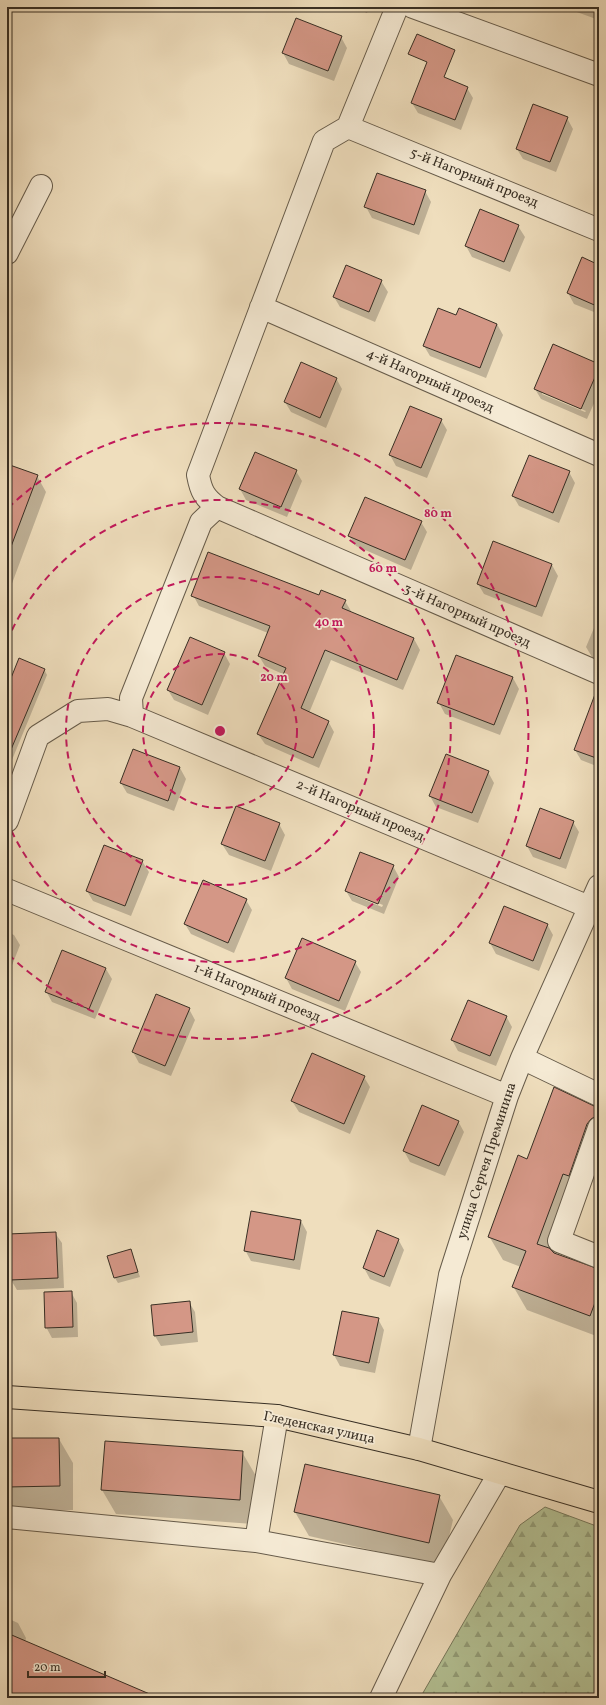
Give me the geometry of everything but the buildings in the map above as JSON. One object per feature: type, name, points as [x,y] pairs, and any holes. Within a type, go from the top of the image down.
[{"type":"main road","name":"Гледенская улица","points":[[7,1397],[277,1416],[419,1449],[599,1502]]},
{"type":"street","points":[[261,307],[324,140],[348,127],[397,7]]},
{"type":"street","points":[[413,7],[599,75]]},
{"type":"street","name":"5-й Нагорный проезд","points":[[348,127],[599,230]]},
{"type":"street","points":[[7,253],[41,186]]},
{"type":"street","name":"4-й Нагорный проезд","points":[[261,307],[599,455]]},
{"type":"street","name":"3-й Нагорный проезд","points":[[261,307],[198,475],[201,489],[207,500],[217,507],[599,673]]},
{"type":"street","points":[[132,716],[131,698],[201,522],[217,507]]},
{"type":"street","name":"2-й Нагорный проезд","points":[[7,821],[38,736],[78,711],[108,709],[132,716],[594,904]]},
{"type":"street","name":"улица Сергея Преминина","points":[[419,1449],[450,1275],[507,1096],[522,1058],[594,904],[599,886]]},
{"type":"street","name":"1-й Нагорный проезд","points":[[7,890],[507,1096]]},
{"type":"street","points":[[522,1058],[599,1095]]},
{"type":"street","points":[[599,1128],[559,1241],[599,1258]]},
{"type":"street","points":[[256,1541],[277,1416]]},
{"type":"street","points":[[381,1698],[440,1575],[500,1474]]},
{"type":"street","points":[[7,1517],[256,1541],[440,1575]]},
{"type":"green space","points":[[545,1507],[599,1527],[599,1698],[420,1698],[520,1525]]}]
